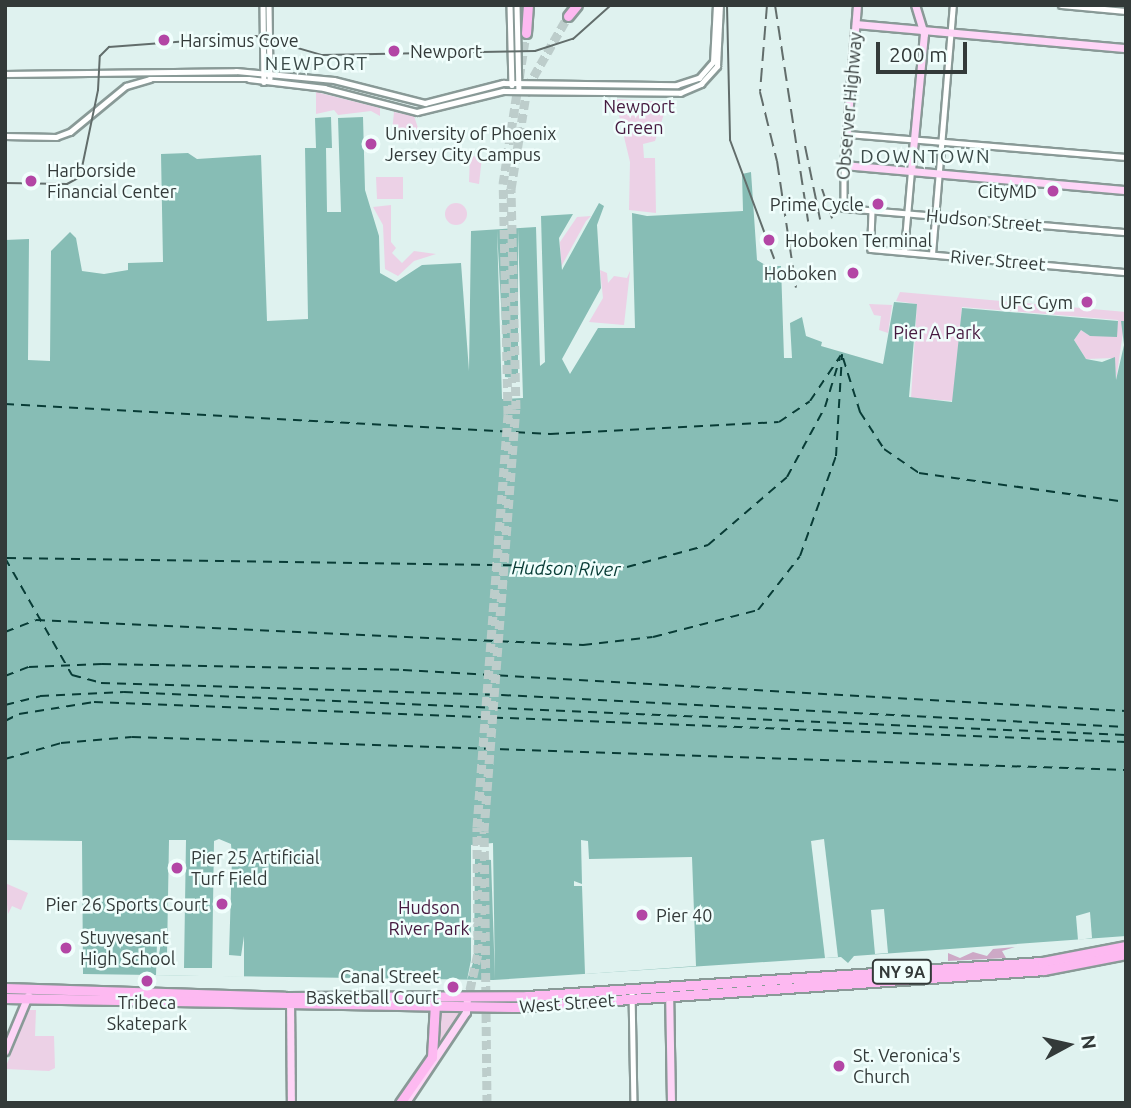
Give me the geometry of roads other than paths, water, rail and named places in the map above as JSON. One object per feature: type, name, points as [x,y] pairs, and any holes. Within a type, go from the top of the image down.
[{"type":"highway","points":[[526,33],[527,5]]},
{"type":"highway","points":[[568,16],[577,5]]},
{"type":"highway","name":"West Street","points":[[5,998],[467,1003],[632,995],[1042,962],[1126,946]]},
{"type":"highway","name":"West Street","points":[[669,992],[1044,970],[1121,954]]},
{"type":"highway","name":"West Street","points":[[5,988],[290,1001]]},
{"type":"highway","points":[[400,1103],[432,1057],[435,1003]]},
{"type":"main road","name":"Observer Highway","points":[[844,165],[858,5]]},
{"type":"main road","points":[[911,171],[923,30],[915,5]]},
{"type":"main road","points":[[856,24],[1126,48]]},
{"type":"main road","points":[[844,165],[1126,190]]},
{"type":"main road","points":[[1102,950],[1121,954],[1126,961]]},
{"type":"main road","points":[[5,1051],[32,989]]},
{"type":"main road","points":[[669,992],[671,1103]]},
{"type":"main road","points":[[290,1001],[291,1103]]},
{"type":"main road","points":[[405,1103],[467,1003]]},
{"type":"street","points":[[263,5],[267,76]]},
{"type":"street","points":[[267,83],[269,5]]},
{"type":"street","points":[[510,5],[512,91]]},
{"type":"street","points":[[517,5],[519,91]]},
{"type":"street","points":[[5,74],[225,70],[267,76],[334,80],[425,103],[512,83],[672,85],[693,81],[711,65],[717,47],[718,5]]},
{"type":"street","points":[[5,136],[56,137],[70,132],[136,82],[225,78],[324,88],[417,112],[512,91],[672,93],[694,89],[715,68],[721,48],[718,5]]},
{"type":"street","points":[[932,254],[953,5]]},
{"type":"street","points":[[1061,5],[1126,11]]},
{"type":"street","points":[[672,85],[672,93]]},
{"type":"street","points":[[846,134],[1126,158]]},
{"type":"street","name":"Observer Highway","points":[[842,207],[844,165]]},
{"type":"street","points":[[904,251],[911,171]]},
{"type":"street","name":"Hudson Street","points":[[842,207],[1126,232]]},
{"type":"street","name":"River Street","points":[[872,211],[871,249],[1126,272]]},
{"type":"street","points":[[632,995],[634,1103]]},
{"type":"water","name":"Hudson River","points":[[331,117],[332,148],[326,148],[327,212],[341,212],[338,118],[363,117],[365,190],[379,236],[380,273],[396,282],[422,265],[461,263],[469,371],[471,231],[536,227],[540,366],[545,362],[541,216],[573,214],[559,238],[562,270],[599,203],[604,206],[597,225],[601,288],[562,359],[570,374],[598,328],[635,328],[632,213],[647,216],[743,211],[742,174],[751,172],[757,260],[767,266],[781,266],[784,358],[792,358],[790,323],[802,317],[806,336],[822,342],[821,346],[883,364],[894,302],[917,304],[909,397],[952,402],[962,308],[1118,321],[1117,337],[1090,336],[1081,330],[1074,340],[1086,359],[1102,362],[1115,357],[1116,380],[1124,345],[1121,321],[1126,321],[1126,936],[854,956],[848,963],[841,957],[493,980],[83,974],[82,841],[5,840],[5,240],[29,239],[28,360],[50,361],[51,251],[70,232],[76,238],[82,271],[104,274],[128,270],[128,263],[163,262],[161,154],[188,153],[197,159],[261,155],[267,321],[308,319],[305,148],[316,148],[315,118]]},
{"type":"tunnel","points":[[487,1103],[484,831],[516,409],[511,189],[527,88],[568,16]]},
{"type":"tunnel","points":[[467,1003],[478,953],[477,827],[508,414],[503,184],[526,33]]},
{"type":"tram line","points":[[5,183],[67,184],[80,177],[98,90],[100,56],[109,47],[256,36],[322,55],[535,51],[573,39],[611,5]]},
{"type":"tram line","points":[[727,5],[730,140],[774,258]]},
{"type":"railway","points":[[767,5],[760,92],[777,161],[796,288]]},
{"type":"railway","points":[[775,5],[808,221]]},
{"type":"railway","points":[[805,146],[820,219]]},
{"type":"railway","points":[[822,189],[832,218]]},
{"type":"place","name":"Harsimus Cove","points":[[164,40]]},
{"type":"place","name":"Newport","points":[[394,51]]},
{"type":"place","name":"University of Phoenix Jersey City Campus","points":[[371,144]]},
{"type":"place","name":"Harborside Financial Center","points":[[31,181]]},
{"type":"place","name":"CityMD","points":[[1053,191]]},
{"type":"place","name":"Prime Cycle","points":[[878,204]]},
{"type":"place","name":"Hoboken Terminal","points":[[769,240]]},
{"type":"place","name":"Hoboken","points":[[853,273]]},
{"type":"place","name":"UFC Gym","points":[[1087,302]]},
{"type":"place","name":"Pier 25 Artificial Turf Field","points":[[177,868]]},
{"type":"place","name":"Pier 26 Sports Court","points":[[222,904]]},
{"type":"place","name":"Pier 40","points":[[642,915]]},
{"type":"place","name":"Stuyvesant High School","points":[[66,948]]},
{"type":"place","name":"Tribeca Skatepark","points":[[147,981]]},
{"type":"place","name":"Canal Street Basketball Court","points":[[453,987]]},
{"type":"place","name":"St. Veronica's Church","points":[[839,1066]]},
{"type":"district","name":"NEWPORT","points":[[317,64]]},
{"type":"district","name":"DOWNTOWN","points":[[926,157]]},
{"type":"park label","name":"Newport Green","points":[[639,117]]},
{"type":"park label","name":"Pier A Park","points":[[937,332]]},
{"type":"park label","name":"Hudson River Park","points":[[429,918]]}]
